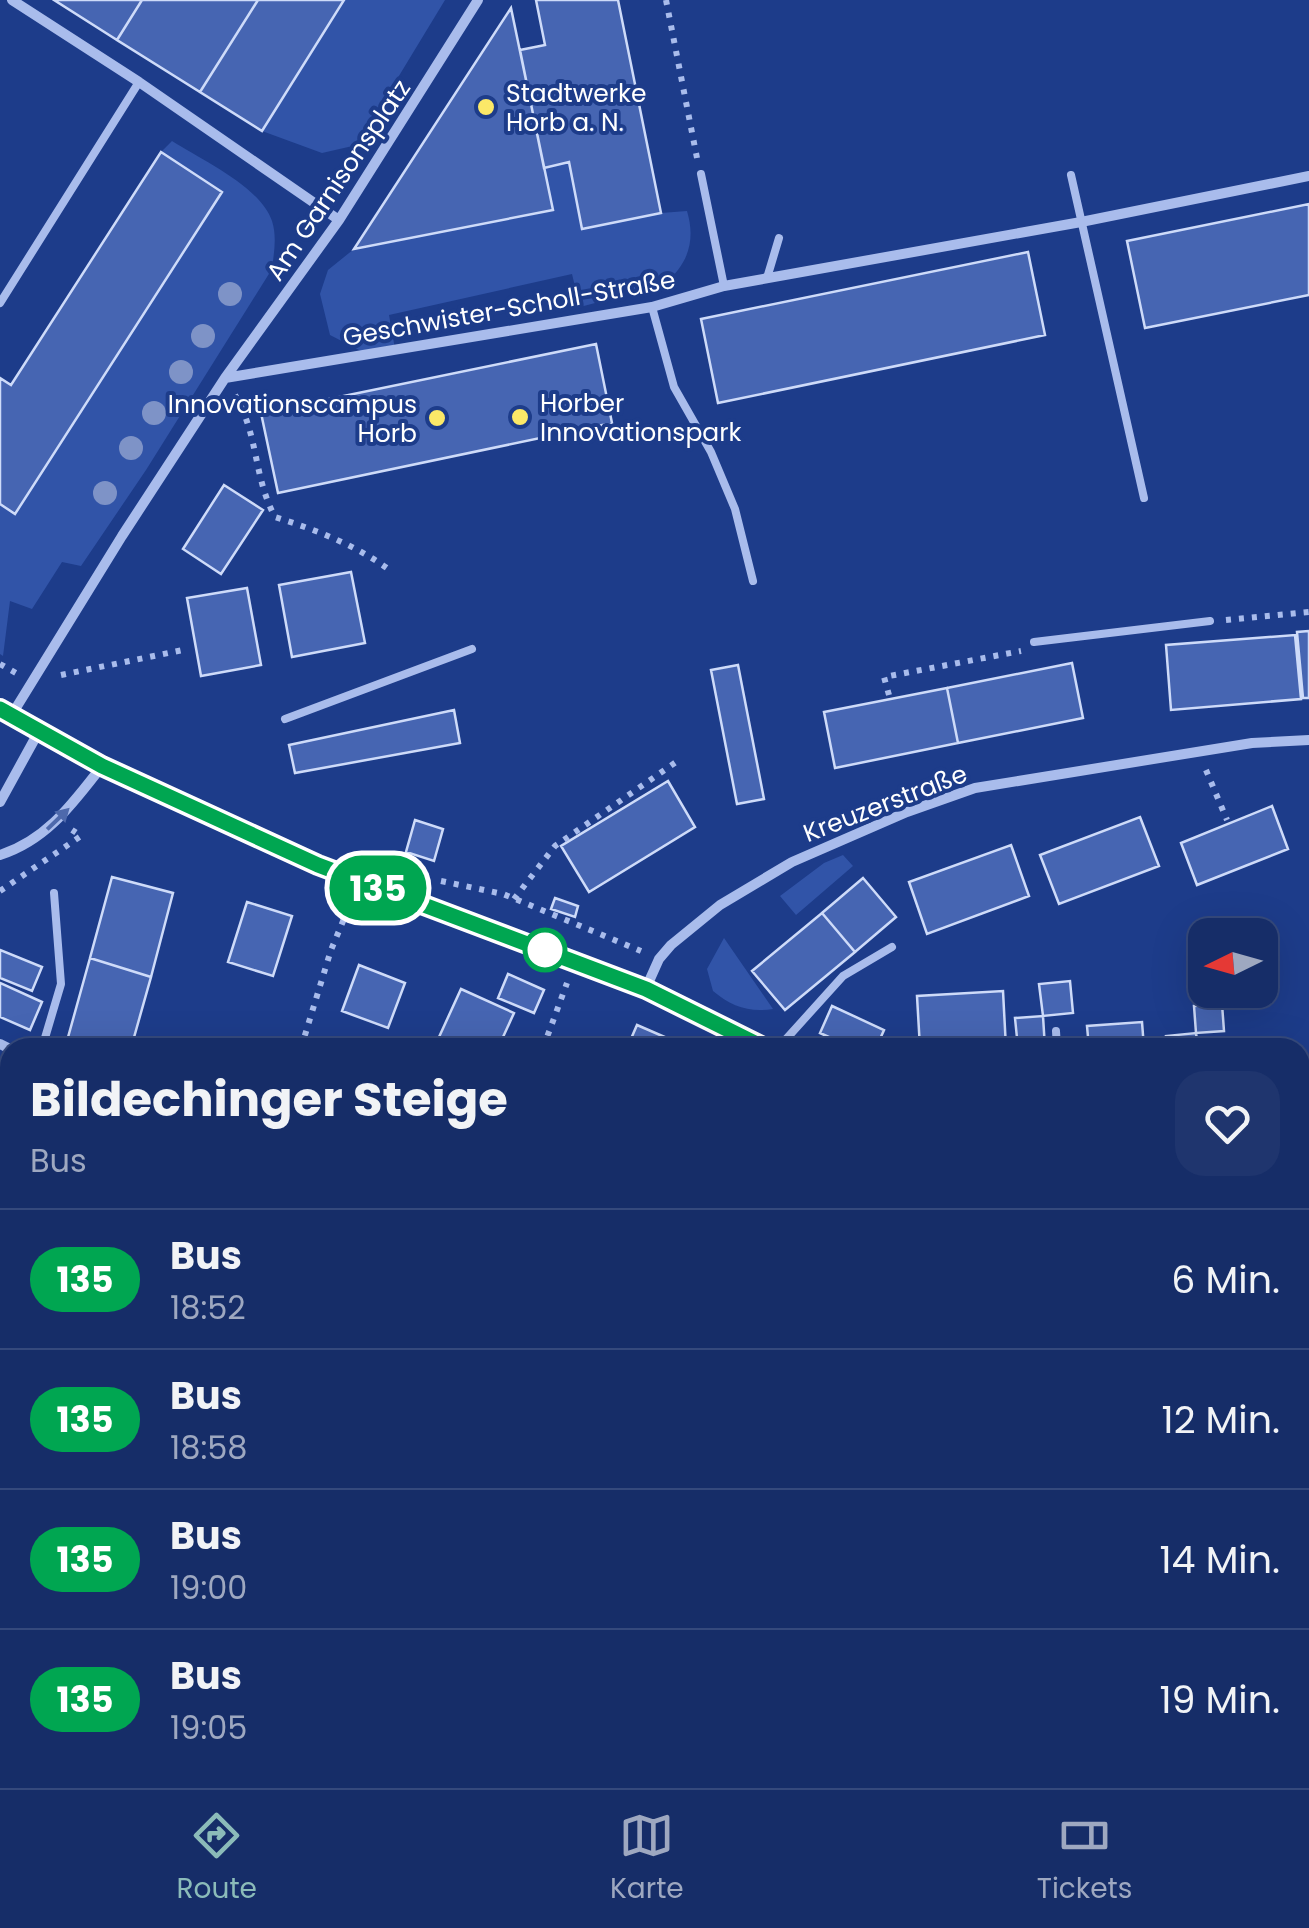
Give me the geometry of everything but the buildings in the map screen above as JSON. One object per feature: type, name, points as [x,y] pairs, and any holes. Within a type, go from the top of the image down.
[{"type":"street","points":[[12,0],[139,82],[338,220]]},
{"type":"street","name":"Am Garnisonsplatz","points":[[226,378],[338,220],[478,0]]},
{"type":"street","name":"Geschwister-Scholl-Straße","points":[[226,378],[652,308],[724,286],[1081,222],[1309,176]]},
{"type":"street","points":[[226,378],[31,681],[6,713],[102,766],[360,882],[646,989],[745,1038]]},
{"type":"street","points":[[0,802],[38,733]]},
{"type":"street","name":"Kreuzerstraße","points":[[646,989],[659,959],[671,945],[720,905],[792,862],[833,843],[976,788],[1252,743],[1309,740]]},
{"type":"street","points":[[0,856],[15,851],[58,822],[102,766]]},
{"type":"lane","points":[[0,304],[139,82]]},
{"type":"lane","points":[[701,174],[724,286]]},
{"type":"lane","points":[[1071,175],[1144,498]]},
{"type":"lane","points":[[767,278],[779,238]]},
{"type":"lane","points":[[652,308],[674,387],[711,452],[736,509],[753,581]]},
{"type":"lane","points":[[1034,642],[1210,621]]},
{"type":"lane","points":[[285,718],[472,648]]},
{"type":"lane","points":[[45,1038],[60,984],[54,893]]},
{"type":"lane","points":[[787,1038],[843,976],[892,946]]},
{"type":"lane","points":[[1056,1031],[1056,1038]]},
{"type":"path","points":[[666,0],[701,174]]},
{"type":"path","points":[[226,378],[250,420],[263,495],[275,517],[370,555],[390,571]]},
{"type":"path","points":[[1210,621],[1309,612]]},
{"type":"path","points":[[889,695],[884,677],[1017,653],[1034,642]]},
{"type":"path","points":[[31,681],[188,649]]},
{"type":"path","points":[[1197,752],[1227,820]]},
{"type":"path","points":[[514,899],[555,846],[679,760]]},
{"type":"path","points":[[304,1038],[331,950],[360,882]]},
{"type":"path","points":[[547,1038],[568,982]]},
{"type":"shaded area","points":[[344,0],[445,0],[357,145],[322,153],[262,131]]},
{"type":"shaded area","points":[[172,141],[229,175],[266,209],[274,233],[272,269],[81,566],[62,562],[32,609],[10,601],[3,656],[0,504],[14,513],[221,192],[161,152]]},
{"type":"shaded area","points":[[569,162],[583,228],[687,211],[691,232],[688,252],[679,269],[663,285],[580,307],[572,274],[389,315],[395,349],[361,351],[330,335],[320,294],[328,270],[354,249],[552,211],[544,168]]},
{"type":"shaded area","points":[[843,855],[853,866],[796,915],[780,896],[824,863]]},
{"type":"shaded area","points":[[724,938],[773,1009],[741,1007],[713,991],[707,969]]},
{"type":"bus line","name":"135","points":[[0,709],[102,766],[318,865],[646,989],[745,1038]]},
{"type":"place","name":"Stadtwerke Horb a. N.","points":[[486,107]]},
{"type":"place","name":"Horber Innovationspark","points":[[520,417]]},
{"type":"place","name":"Innovationscampus Horb","points":[[437,418]]}]
